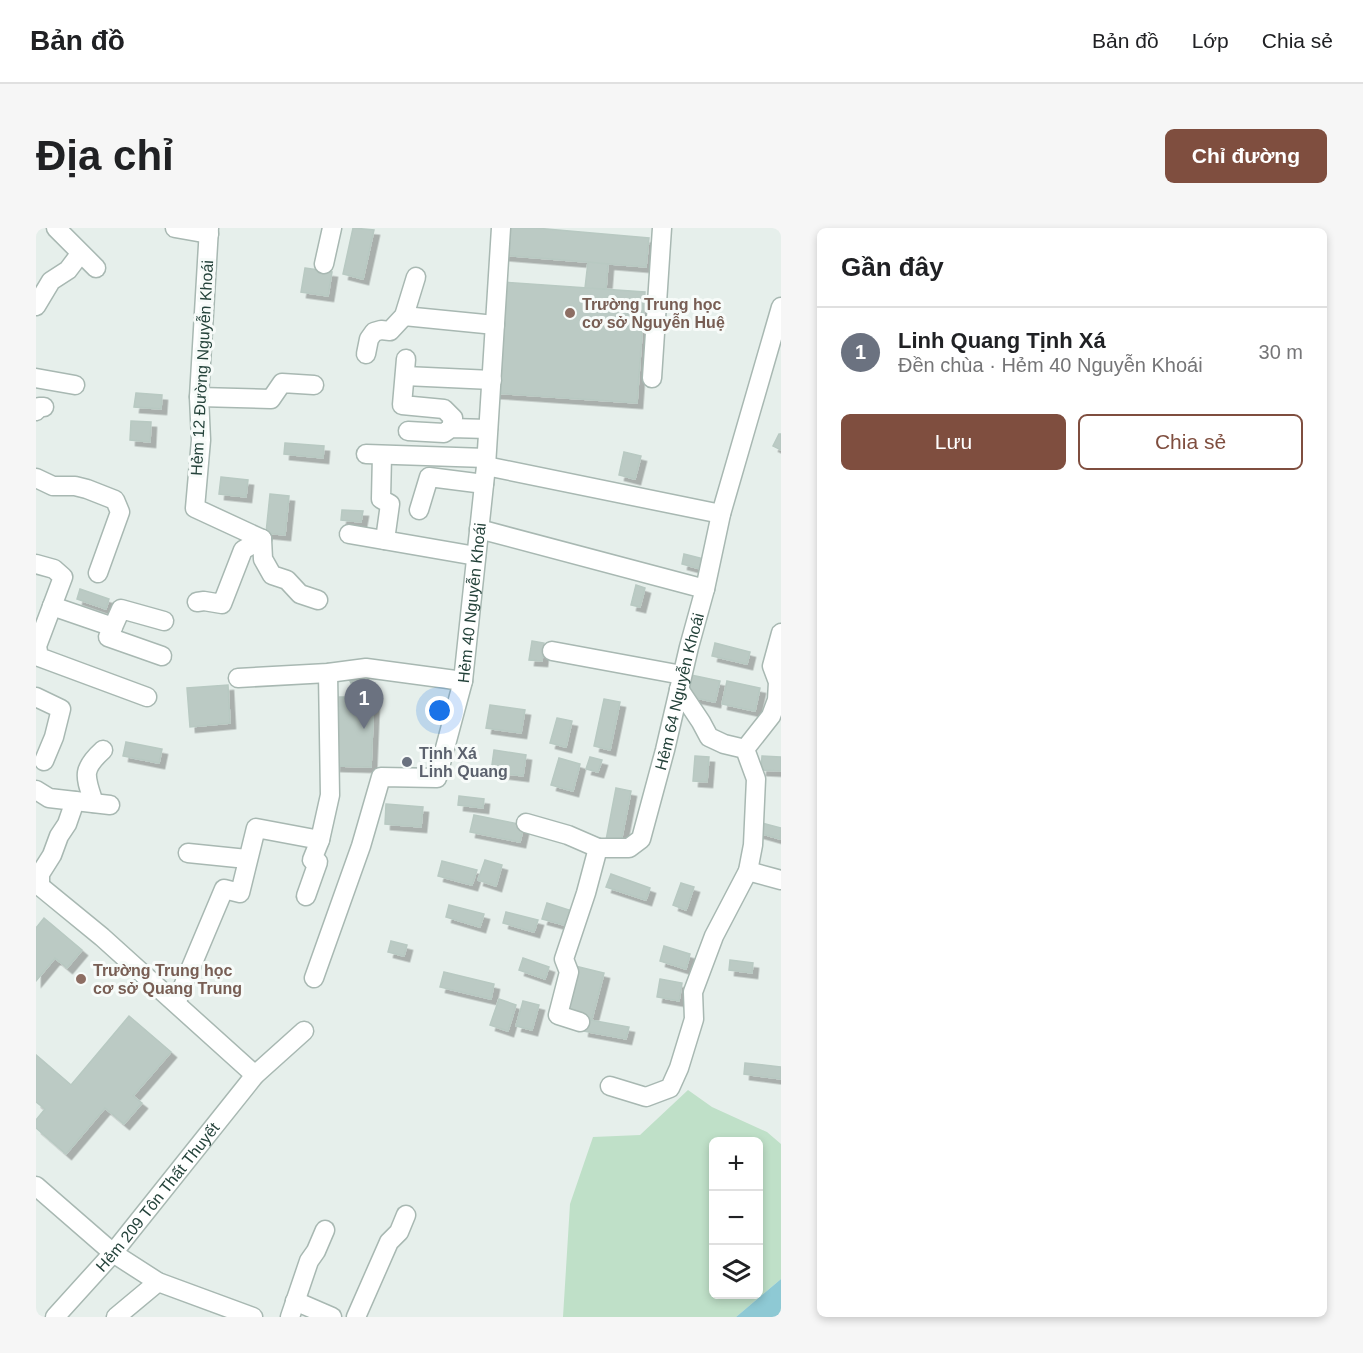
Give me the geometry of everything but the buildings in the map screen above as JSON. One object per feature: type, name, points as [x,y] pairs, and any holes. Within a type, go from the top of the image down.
[{"type":"street","points":[[56,228],[96,268]]},
{"type":"street","points":[[175,228],[209,231]]},
{"type":"street","points":[[324,264],[332,228]]},
{"type":"street","name":"Hẻm 40 Nguyễn Khoái","points":[[314,978],[361,846],[381,777],[437,778],[463,681],[486,470],[501,228]]},
{"type":"street","points":[[652,378],[662,228]]},
{"type":"street","name":"Hẻm 12 Đường Nguyễn Khoái","points":[[209,231],[199,397],[201,440],[195,508],[262,538]]},
{"type":"street","points":[[36,306],[51,281],[68,270],[80,254]]},
{"type":"street","points":[[366,354],[369,339],[374,332],[390,331],[404,316],[416,277]]},
{"type":"street","name":"Hẻm 64 Nguyễn Khoái","points":[[598,848],[629,848],[641,839],[705,589],[721,514],[781,307]]},
{"type":"street","points":[[404,316],[495,325]]},
{"type":"street","points":[[451,428],[453,418],[444,409],[402,405],[405,368],[467,380],[492,380]]},
{"type":"street","points":[[36,378],[75,385]]},
{"type":"street","points":[[199,397],[271,399],[282,383],[314,385]]},
{"type":"street","points":[[408,431],[444,433],[451,428],[488,429]]},
{"type":"street","points":[[385,540],[390,504],[381,499],[374,455],[486,470],[721,514]]},
{"type":"street","points":[[419,510],[429,477],[486,470]]},
{"type":"street","points":[[36,478],[53,486],[75,486],[115,500],[120,512],[98,573]]},
{"type":"street","points":[[479,529],[705,589]]},
{"type":"street","points":[[349,534],[476,556]]},
{"type":"street","points":[[197,602],[222,604],[243,550],[262,538],[263,559],[272,575],[287,580],[300,594],[318,600]]},
{"type":"street","points":[[36,564],[54,569],[63,577],[36,646],[39,657],[147,697]]},
{"type":"street","points":[[52,606],[112,627]]},
{"type":"street","points":[[162,656],[108,637],[121,609],[164,621]]},
{"type":"street","points":[[745,748],[771,716],[777,700],[777,682],[772,666],[781,633]]},
{"type":"street","points":[[552,651],[681,682],[709,737],[724,744],[745,748]]},
{"type":"street","points":[[238,678],[328,673],[366,668],[463,681]]},
{"type":"street","points":[[306,896],[318,862],[312,860],[320,840],[330,795],[328,673]]},
{"type":"street","points":[[36,697],[61,709],[54,737],[44,761]]},
{"type":"street","points":[[610,1086],[646,1097],[670,1088],[679,1068],[694,1019],[693,992],[714,936],[748,871],[753,845],[756,779],[745,748]]},
{"type":"street","points":[[36,790],[49,798],[102,804],[87,775],[89,763],[103,750]]},
{"type":"street","points":[[75,801],[67,824],[40,874],[38,884],[176,1003],[255,1075]]},
{"type":"street","points":[[526,823],[568,834],[598,848],[564,959],[569,972],[558,1015],[580,1022]]},
{"type":"street","points":[[176,1003],[224,889],[240,892],[256,828],[320,840]]},
{"type":"street","points":[[188,853],[247,859]]},
{"type":"street","points":[[748,871],[781,880]]},
{"type":"street","name":"Hẻm 209 Tôn Thất Thuyết","points":[[55,1317],[113,1253],[255,1075],[304,1030]]},
{"type":"street","points":[[36,1186],[113,1253],[158,1282],[253,1317]]},
{"type":"street","points":[[356,1317],[389,1242],[399,1232],[406,1215]]},
{"type":"street","points":[[325,1230],[309,1261],[293,1309],[332,1317]]},
{"type":"street","points":[[116,1317],[158,1282]]},
{"type":"green space","points":[[688,1090],[712,1107],[767,1132],[781,1144],[781,1279],[763,1294],[763,1137],[709,1137],[709,1299],[757,1299],[736,1317],[563,1317],[570,1204],[593,1137],[640,1135]]},
{"type":"water","points":[[781,1279],[781,1317],[736,1317],[757,1299],[763,1299],[763,1294]]},
{"type":"place","name":"Trường Trung học cơ sở Nguyễn Huệ","points":[[570,313]]},
{"type":"place","name":"Linh Quang Tịnh Xá","points":[[364,729]]},
{"type":"place","name":"Tịnh Xá Linh Quang","points":[[407,762]]},
{"type":"place","name":"Trường Trung học cơ sở Quang Trung","points":[[81,979]]}]
